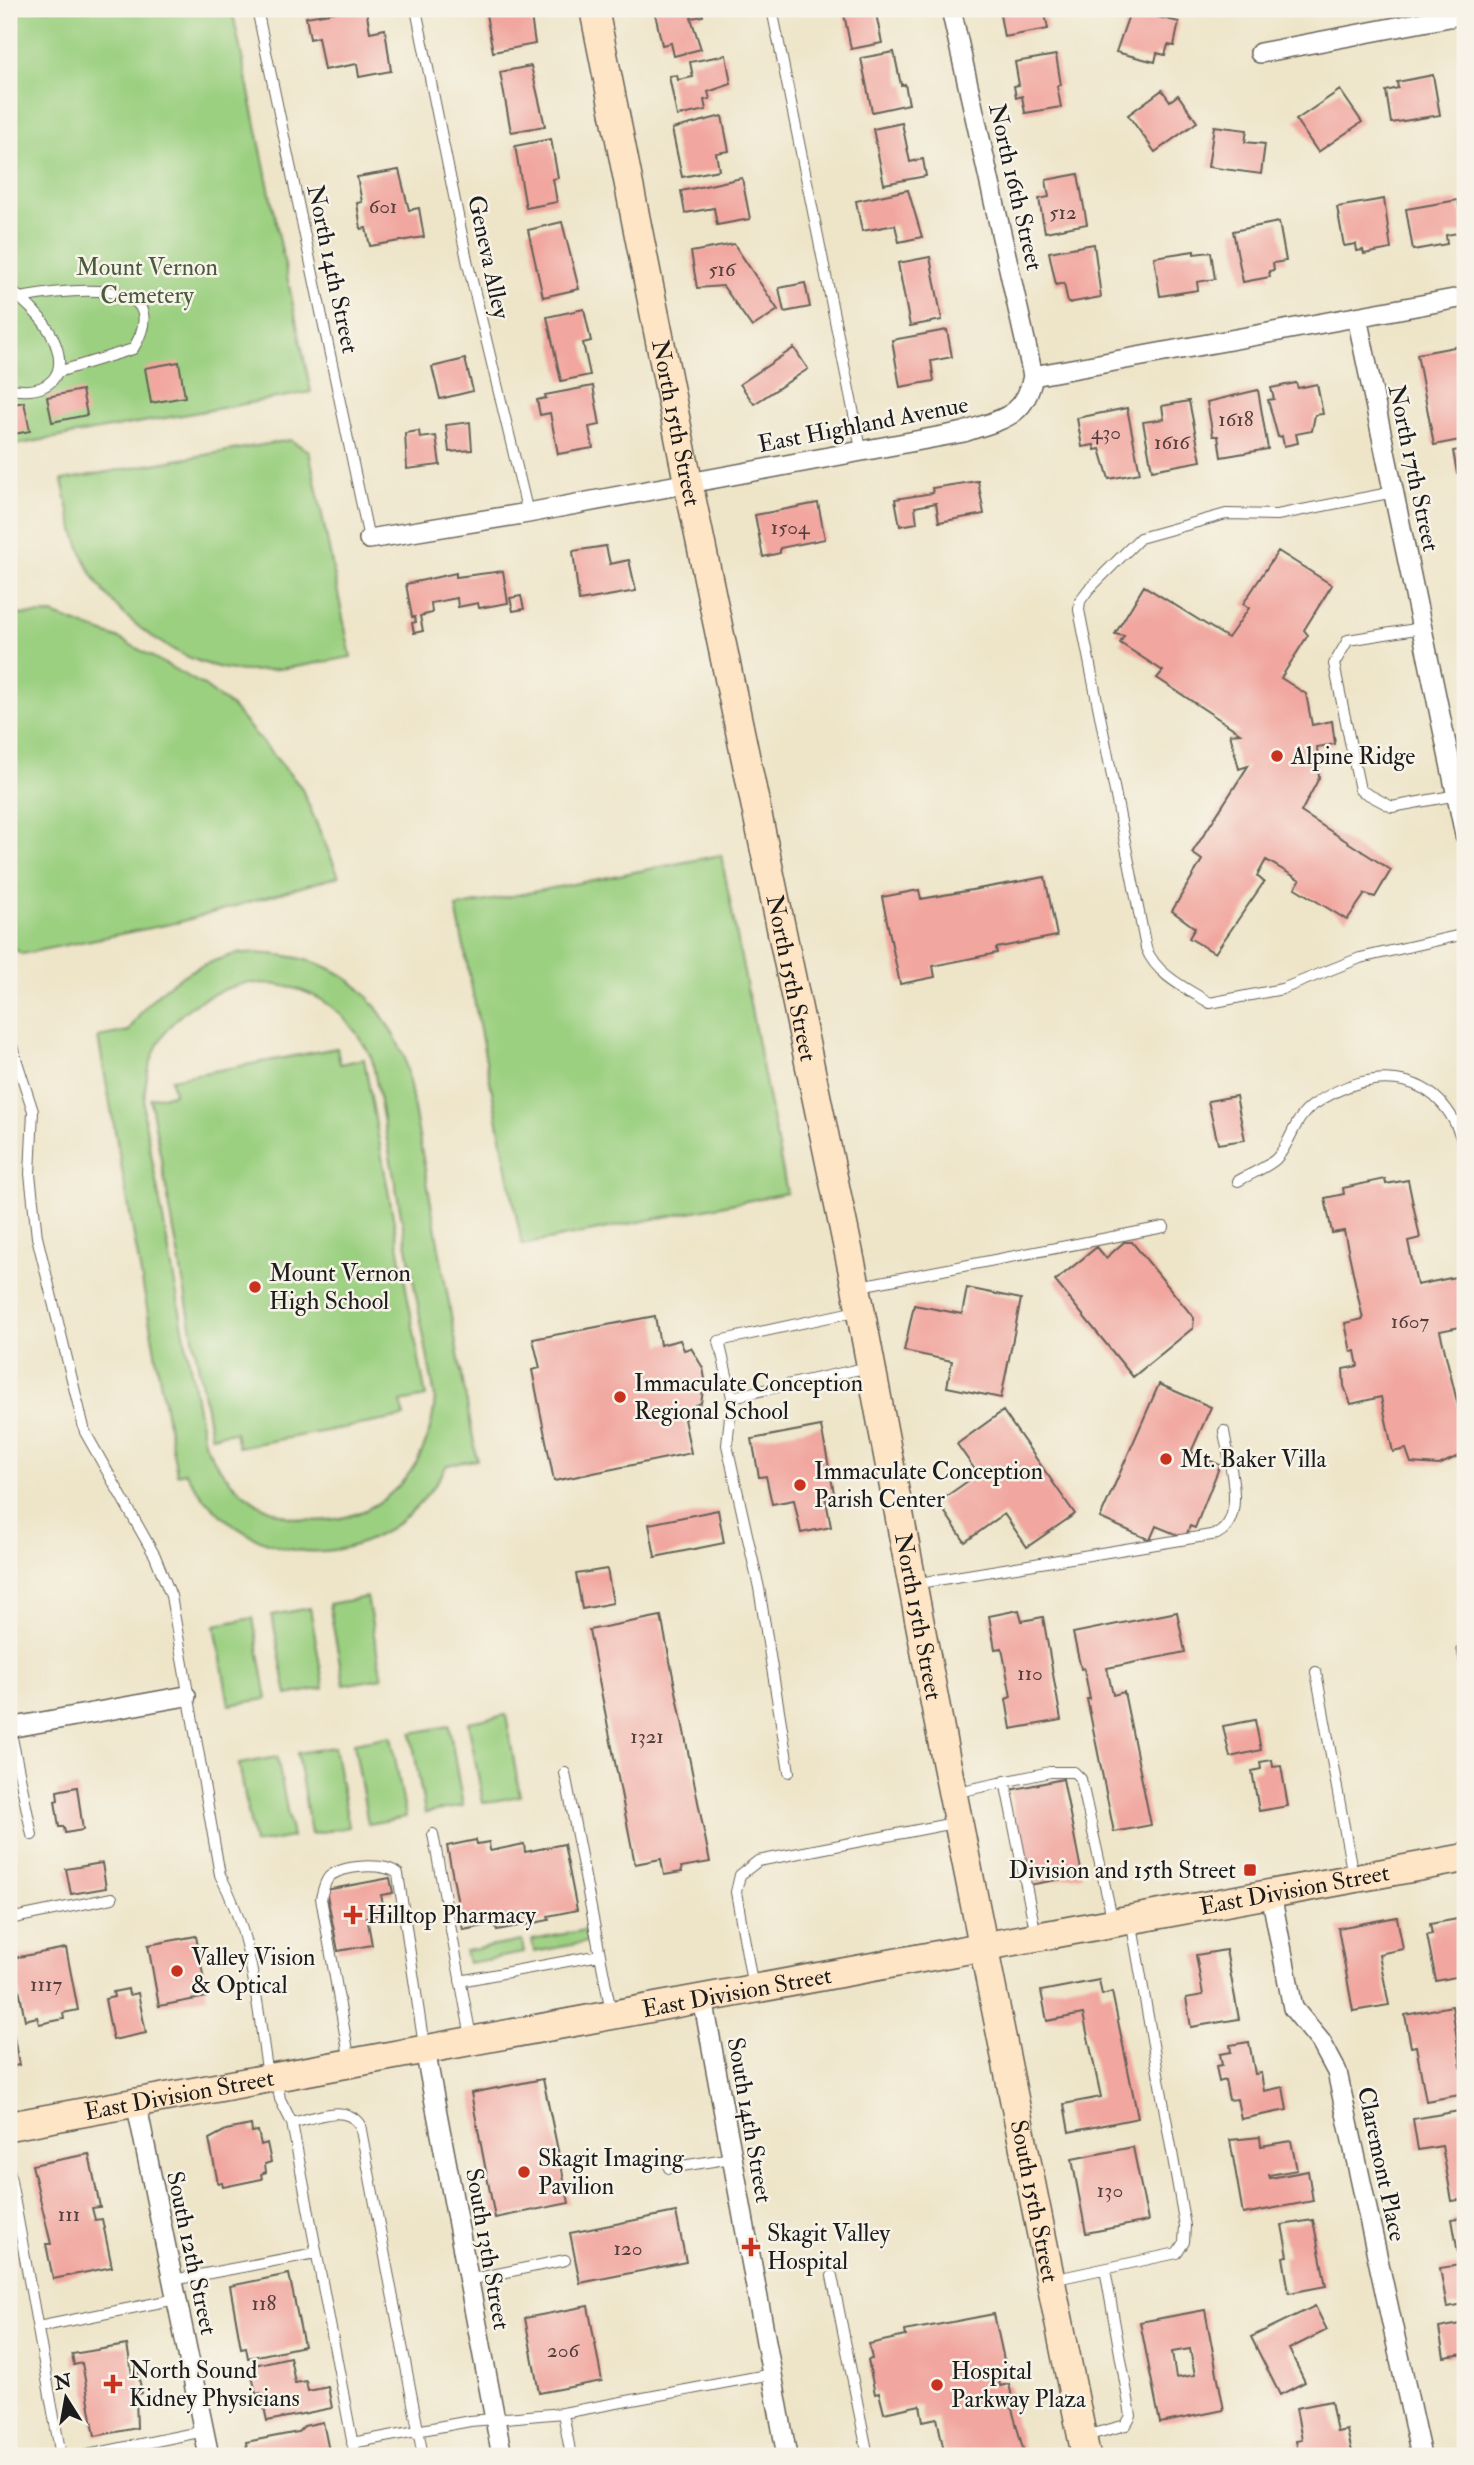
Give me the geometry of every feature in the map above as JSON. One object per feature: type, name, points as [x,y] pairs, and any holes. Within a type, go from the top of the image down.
[{"type":"street","name":"North 15th Street","points":[[594,9],[688,482],[858,1298],[984,1947]]},
{"type":"street","name":"North 16th Street","points":[[951,9],[1033,376]]},
{"type":"street","points":[[1260,53],[1465,14]]},
{"type":"street","points":[[1033,376],[1465,297]]},
{"type":"street","name":"North 17th Street","points":[[1357,317],[1465,835]]},
{"type":"street","name":"East Highland Avenue","points":[[369,539],[528,513],[964,432],[1014,414],[1029,397],[1033,376]]},
{"type":"street","points":[[9,1728],[186,1696]]},
{"type":"street","name":"East Division Street","points":[[9,2126],[1465,1858]]},
{"type":"street","name":"Claremont Place","points":[[1271,1894],[1293,2008],[1321,2042],[1337,2072],[1421,2456]]},
{"type":"street","name":"South 15th Street","points":[[984,1947],[1084,2447]]},
{"type":"street","name":"South 14th Street","points":[[703,1999],[787,2456]]},
{"type":"street","name":"South 13th Street","points":[[425,2050],[502,2456]]},
{"type":"street","name":"South 12th Street","points":[[136,2102],[209,2456]]},
{"type":"lane","name":"North 14th Street","points":[[257,9],[369,539]]},
{"type":"lane","name":"Geneva Alley","points":[[416,9],[467,260],[528,513]]},
{"type":"lane","points":[[772,9],[861,449]]},
{"type":"lane","points":[[9,289],[20,298],[53,338],[58,372],[51,384],[37,390],[12,389],[9,385]]},
{"type":"lane","points":[[20,298],[56,292],[112,290],[131,297],[141,310],[144,332],[133,349],[58,372]]},
{"type":"lane","points":[[1394,492],[1277,515],[1226,514],[1140,538],[1088,590],[1080,601],[1079,610],[1146,948],[1150,960],[1173,981],[1210,1003],[1282,989],[1360,958],[1465,934]]},
{"type":"lane","points":[[1422,628],[1348,640],[1334,664],[1347,729],[1360,790],[1392,807],[1457,795]]},
{"type":"lane","points":[[9,1037],[33,1111],[30,1174],[37,1237],[85,1432],[155,1556],[171,1596],[186,1696],[220,1875],[238,1910],[245,1934],[273,2078],[292,2123],[355,2456]]},
{"type":"lane","points":[[1238,1181],[1276,1159],[1290,1131],[1310,1108],[1346,1086],[1381,1078],[1420,1086],[1445,1104],[1465,1153]]},
{"type":"lane","points":[[789,1772],[759,1588],[727,1445],[732,1397],[719,1341],[858,1298],[1164,1227]]},
{"type":"lane","points":[[732,1397],[871,1367]]},
{"type":"lane","points":[[913,1584],[1217,1534],[1229,1526],[1235,1508],[1224,1431]]},
{"type":"lane","points":[[1317,1672],[1354,1880]]},
{"type":"lane","points":[[9,1728],[32,1835]]},
{"type":"lane","points":[[953,1793],[1050,1772],[1074,1772],[1081,1779],[1122,1921],[1185,2226],[1184,2242],[1177,2253],[1051,2280]]},
{"type":"lane","points":[[565,1773],[612,2015]]},
{"type":"lane","points":[[1005,1781],[1036,1937]]},
{"type":"lane","points":[[754,1990],[736,1892],[740,1875],[758,1861],[958,1822]]},
{"type":"lane","points":[[433,1834],[472,2041]]},
{"type":"lane","points":[[351,2063],[321,1898],[324,1884],[331,1875],[352,1869],[375,1865],[391,1867],[398,1874],[425,2050]]},
{"type":"lane","points":[[9,1919],[112,1898]]},
{"type":"lane","points":[[460,1981],[600,1955]]},
{"type":"lane","points":[[292,2123],[345,2112],[354,2116],[360,2125],[423,2456]]},
{"type":"lane","points":[[669,2168],[732,2158]]},
{"type":"lane","points":[[9,2170],[61,2456]]},
{"type":"lane","points":[[38,2327],[316,2253]]},
{"type":"lane","points":[[468,2280],[565,2260]]},
{"type":"lane","points":[[1084,2447],[1126,2424],[1131,2416],[1105,2269]]},
{"type":"lane","points":[[832,2276],[868,2456]]},
{"type":"lane","points":[[352,2443],[495,2420],[563,2413],[772,2374]]},
{"type":"lane","points":[[563,2413],[571,2456]]},
{"type":"lane","points":[[83,2456],[204,2431]]},
{"type":"green space","name":"Mount Vernon Cemetery","points":[[9,9],[232,9],[311,392],[9,446]]},
{"type":"green space","points":[[290,440],[309,451],[351,657],[272,670],[246,671],[199,661],[152,637],[113,602],[97,582],[75,532],[62,480]]},
{"type":"green space","points":[[52,614],[120,639],[203,685],[232,707],[301,787],[339,876],[180,922],[22,954],[9,945],[9,615]]},
{"type":"green space","points":[[721,855],[787,1193],[522,1245],[456,907]]},
{"type":"green space","points":[[240,953],[271,954],[322,965],[342,975],[360,989],[376,1007],[405,1058],[477,1460],[447,1465],[421,1502],[390,1529],[355,1545],[318,1551],[281,1547],[246,1533],[213,1508],[185,1472],[177,1474],[98,1037],[129,1031],[162,990],[190,971]],"holes":[[[246,983],[268,984],[306,992],[322,1000],[349,1024],[372,1059],[435,1397],[425,1444],[404,1480],[374,1505],[339,1518],[302,1519],[265,1507],[231,1482],[204,1442],[144,1116],[149,1067],[168,1029],[182,1014],[221,991]]]},
{"type":"green space","points":[[337,1048],[340,1064],[364,1059],[426,1397],[401,1402],[404,1417],[238,1447],[235,1432],[211,1436],[150,1098],[174,1094],[171,1079]]},
{"type":"green space","points":[[367,1597],[382,1678],[344,1685],[329,1604]]},
{"type":"green space","points":[[310,1608],[324,1688],[287,1695],[272,1615]]},
{"type":"green space","points":[[253,1618],[267,1699],[229,1705],[215,1625]]},
{"type":"green space","points":[[506,1715],[520,1796],[483,1803],[468,1722]]},
{"type":"green space","points":[[449,1726],[463,1806],[425,1813],[411,1733]]},
{"type":"green space","points":[[391,1736],[406,1817],[368,1824],[354,1743]]},
{"type":"green space","points":[[334,1747],[349,1827],[311,1834],[297,1753]]},
{"type":"green space","points":[[277,1757],[292,1837],[254,1844],[239,1764]]},
{"type":"green space","points":[[585,1930],[587,1942],[534,1952],[532,1940]]},
{"type":"green space","points":[[522,1941],[524,1953],[468,1963],[465,1951]]},
{"type":"building","points":[[366,9],[370,32],[385,29],[391,71],[359,77],[357,64],[324,70],[318,37],[310,39],[306,17]]},
{"type":"building","points":[[485,9],[530,9],[535,44],[493,52]]},
{"type":"building","points":[[654,9],[701,9],[703,16],[691,18],[701,49],[674,56],[671,43],[662,45]]},
{"type":"building","points":[[843,9],[875,9],[882,43],[851,49]]},
{"type":"building","points":[[999,9],[1044,9],[1048,29],[1004,37]]},
{"type":"building","points":[[1131,9],[1160,9],[1158,17],[1179,22],[1174,46],[1168,45],[1165,55],[1157,53],[1155,62],[1116,52]]},
{"type":"building","points":[[894,52],[901,85],[905,84],[909,104],[872,112],[861,58]]},
{"type":"building","points":[[726,55],[731,84],[708,92],[710,99],[704,100],[706,110],[677,116],[669,76],[677,75],[678,80],[693,77],[690,62]]},
{"type":"building","points":[[1056,55],[1061,85],[1057,86],[1061,107],[1025,113],[1022,96],[1016,98],[1014,86],[1019,85],[1015,62]]},
{"type":"building","points":[[531,66],[545,126],[511,132],[500,72]]},
{"type":"building","points":[[1433,75],[1440,115],[1391,123],[1386,91],[1398,88],[1397,82]]},
{"type":"building","points":[[1162,90],[1170,101],[1178,95],[1197,122],[1155,152],[1128,115]]},
{"type":"building","points":[[1340,90],[1362,122],[1318,152],[1296,120]]},
{"type":"building","points":[[722,116],[729,151],[716,153],[719,170],[682,177],[672,129]]},
{"type":"building","points":[[902,123],[910,162],[923,159],[926,176],[884,184],[873,129]]},
{"type":"building","points":[[1214,126],[1247,130],[1245,142],[1265,144],[1261,174],[1208,167]]},
{"type":"building","points":[[551,139],[558,178],[553,179],[557,202],[526,208],[515,146]]},
{"type":"building","points":[[399,170],[409,210],[419,208],[424,237],[370,246],[366,228],[361,229],[357,203],[362,202],[357,177]]},
{"type":"building","points":[[1078,174],[1087,224],[1045,232],[1039,199],[1049,197],[1046,180]]},
{"type":"building","points":[[742,178],[750,219],[717,225],[714,208],[685,213],[681,191]]},
{"type":"building","points":[[908,190],[922,237],[899,242],[895,225],[862,231],[856,201]]},
{"type":"building","points":[[1384,199],[1391,249],[1364,254],[1363,250],[1357,251],[1356,244],[1344,246],[1337,207]]},
{"type":"building","points":[[1458,200],[1464,232],[1446,235],[1447,244],[1413,250],[1406,209]]},
{"type":"building","points":[[562,222],[579,289],[543,297],[528,230]]},
{"type":"building","points":[[1279,222],[1286,261],[1273,263],[1274,270],[1269,271],[1270,277],[1243,282],[1233,231]]},
{"type":"building","points":[[734,244],[778,310],[752,327],[723,286],[697,288],[691,252]]},
{"type":"building","points":[[1094,244],[1101,297],[1068,303],[1064,283],[1056,285],[1049,252]]},
{"type":"building","points":[[1194,251],[1194,254],[1211,252],[1215,279],[1197,282],[1198,290],[1160,296],[1154,257]]},
{"type":"building","points":[[930,257],[942,320],[910,326],[898,263]]},
{"type":"building","points":[[805,283],[810,307],[784,312],[779,288]]},
{"type":"building","points":[[584,309],[591,341],[583,343],[590,375],[561,381],[547,317]]},
{"type":"building","points":[[947,330],[952,357],[931,361],[934,381],[900,387],[892,340]]},
{"type":"building","points":[[1465,345],[1465,439],[1434,445],[1417,354]]},
{"type":"building","points":[[794,348],[808,369],[754,404],[740,384]]},
{"type":"building","points":[[465,359],[473,391],[440,399],[432,367]]},
{"type":"building","points":[[179,362],[185,397],[151,403],[145,368]]},
{"type":"building","points":[[1296,383],[1298,388],[1317,384],[1323,414],[1315,415],[1312,431],[1296,434],[1298,443],[1284,446],[1282,436],[1278,437],[1268,400],[1274,399],[1271,388]]},
{"type":"building","points":[[593,386],[600,425],[589,427],[593,448],[558,454],[550,413],[540,415],[537,400],[546,398],[545,395]]},
{"type":"building","points":[[82,390],[87,415],[52,422],[47,397]]},
{"type":"building","points":[[1258,390],[1268,449],[1221,457],[1218,436],[1213,436],[1207,402]]},
{"type":"building","points":[[1189,401],[1201,461],[1152,470],[1143,422],[1164,419],[1162,406]]},
{"type":"building","points":[[24,402],[30,431],[9,435],[9,405]]},
{"type":"building","points":[[1127,408],[1140,473],[1109,479],[1100,449],[1095,450],[1094,445],[1082,447],[1077,418]]},
{"type":"building","points":[[470,422],[472,450],[449,452],[446,425]]},
{"type":"building","points":[[419,431],[420,438],[436,436],[440,465],[407,469],[405,433]]},
{"type":"building","points":[[1465,449],[1465,471],[1457,473],[1453,451]]},
{"type":"building","points":[[978,481],[984,514],[939,522],[936,503],[915,507],[917,523],[900,526],[895,499],[933,493],[932,488]]},
{"type":"building","points":[[818,503],[825,539],[780,548],[780,553],[763,557],[755,515]]},
{"type":"building","points":[[606,546],[610,564],[629,560],[636,591],[579,601],[573,551]]},
{"type":"building","name":"Alpine Ridge","points":[[1278,551],[1332,585],[1304,630],[1308,635],[1281,678],[1306,694],[1312,725],[1332,721],[1335,744],[1317,747],[1319,778],[1301,812],[1391,870],[1375,897],[1365,894],[1347,920],[1295,888],[1300,880],[1266,860],[1257,876],[1264,882],[1215,953],[1189,938],[1195,928],[1172,911],[1202,860],[1192,853],[1248,766],[1239,769],[1230,734],[1240,733],[1157,678],[1163,671],[1120,643],[1124,636],[1115,634],[1144,586],[1228,638],[1249,608],[1243,604]]},
{"type":"building","points":[[1465,555],[1465,579],[1462,579],[1459,557]]},
{"type":"building","points":[[503,571],[508,603],[479,608],[478,603],[458,607],[457,598],[431,603],[432,613],[420,616],[423,631],[414,633],[412,623],[416,622],[415,617],[412,617],[406,584],[456,573],[456,577]]},
{"type":"building","points":[[521,596],[524,609],[513,611],[510,598]]},
{"type":"building","points":[[1045,877],[1057,936],[996,948],[997,953],[933,966],[935,977],[900,984],[882,897],[919,890],[921,899]]},
{"type":"building","points":[[1236,1096],[1245,1140],[1218,1144],[1208,1101]]},
{"type":"building","points":[[1385,1179],[1386,1184],[1408,1180],[1420,1238],[1408,1241],[1417,1285],[1465,1275],[1465,1326],[1440,1331],[1462,1422],[1465,1421],[1465,1453],[1439,1465],[1411,1463],[1406,1449],[1393,1452],[1381,1397],[1351,1404],[1344,1386],[1343,1369],[1358,1366],[1355,1351],[1351,1352],[1345,1323],[1363,1319],[1344,1231],[1332,1233],[1325,1198],[1344,1194],[1343,1188]]},
{"type":"building","points":[[1124,1242],[1132,1242],[1194,1318],[1193,1328],[1133,1377],[1055,1281],[1097,1247],[1106,1258]]},
{"type":"building","points":[[967,1288],[1021,1299],[1001,1398],[947,1387],[952,1361],[904,1351],[914,1305],[962,1314]]},
{"type":"building","name":"Immaculate Conception Regional School","points":[[655,1316],[660,1345],[680,1340],[684,1350],[691,1348],[703,1368],[705,1379],[701,1403],[694,1406],[696,1415],[684,1419],[691,1453],[554,1481],[532,1370],[540,1368],[533,1339]]},
{"type":"building","name":"Mt. Baker Villa","points":[[1159,1384],[1211,1407],[1191,1452],[1220,1465],[1195,1528],[1190,1526],[1185,1538],[1156,1526],[1150,1540],[1100,1518]]},
{"type":"building","points":[[1003,1411],[1075,1514],[1027,1547],[1004,1514],[965,1542],[938,1502],[978,1474],[957,1444]]},
{"type":"building","name":"Immaculate Conception Parish Center","points":[[821,1426],[834,1493],[825,1495],[831,1527],[801,1533],[794,1500],[772,1504],[766,1476],[759,1477],[752,1439]]},
{"type":"building","points":[[718,1510],[724,1543],[655,1557],[649,1524]]},
{"type":"building","points":[[607,1569],[613,1603],[582,1609],[576,1574]]},
{"type":"building","points":[[1019,1610],[1022,1621],[1043,1617],[1061,1720],[1011,1729],[1006,1699],[1011,1697],[1002,1648],[995,1649],[989,1616]]},
{"type":"building","points":[[1177,1612],[1185,1652],[1107,1668],[1113,1695],[1124,1692],[1151,1825],[1114,1832],[1087,1699],[1090,1699],[1084,1668],[1081,1669],[1073,1633]]},
{"type":"building","points":[[661,1616],[710,1862],[681,1867],[682,1872],[664,1875],[661,1859],[635,1864],[589,1630]]},
{"type":"building","points":[[1465,1646],[1465,1687],[1464,1687],[1457,1647]]},
{"type":"building","points":[[1255,1720],[1261,1750],[1230,1757],[1223,1726]]},
{"type":"building","points":[[1272,1760],[1273,1767],[1281,1766],[1288,1806],[1259,1811],[1252,1771],[1261,1769],[1260,1762]]},
{"type":"building","points":[[1063,1779],[1082,1875],[1029,1885],[1010,1790]]},
{"type":"building","points":[[77,1787],[83,1830],[65,1833],[64,1827],[59,1827],[55,1801],[58,1800],[57,1791]]},
{"type":"building","points":[[476,1840],[477,1844],[489,1842],[490,1851],[524,1844],[525,1852],[564,1844],[577,1910],[548,1916],[549,1920],[497,1930],[495,1924],[463,1930],[447,1846]]},
{"type":"building","points":[[102,1863],[106,1888],[71,1894],[66,1869]]},
{"type":"building","name":"Hilltop Pharmacy","points":[[390,1878],[393,1893],[381,1895],[385,1913],[367,1917],[372,1945],[338,1951],[326,1890]]},
{"type":"building","points":[[9,1883],[15,1908],[9,1909]]},
{"type":"building","points":[[1397,1917],[1403,1949],[1379,1954],[1389,2005],[1353,2011],[1338,1928]]},
{"type":"building","points":[[1463,1918],[1465,1975],[1436,1981],[1427,1935],[1432,1934],[1430,1924]]},
{"type":"building","name":"Valley Vision & Optical","points":[[196,1936],[207,1997],[159,2006],[148,1945]]},
{"type":"building","points":[[66,1948],[78,2010],[63,2013],[64,2019],[39,2024],[37,2017],[25,2020],[13,1958]]},
{"type":"building","points":[[1226,1950],[1239,2019],[1191,2027],[1186,1998],[1203,1995],[1196,1955]]},
{"type":"building","points":[[1099,1980],[1102,1995],[1112,1992],[1138,2118],[1069,2132],[1064,2104],[1101,2097],[1083,2014],[1047,2021],[1041,1991]]},
{"type":"building","points":[[128,1989],[129,1995],[138,1993],[146,2033],[113,2040],[105,1999],[114,1997],[113,1992]]},
{"type":"building","points":[[1452,2006],[1465,2094],[1426,2101],[1416,2046],[1411,2047],[1405,2015]]},
{"type":"building","points":[[11,2021],[19,2065],[9,2067],[9,2022]]},
{"type":"building","points":[[1249,2042],[1255,2074],[1261,2073],[1264,2091],[1283,2087],[1287,2110],[1241,2119],[1237,2099],[1229,2100],[1225,2080],[1219,2082],[1216,2066],[1222,2065],[1220,2054],[1231,2052],[1230,2045]]},
{"type":"building","name":"Skagit Imaging Pavilion","points":[[543,2079],[569,2203],[495,2218],[471,2093]]},
{"type":"building","points":[[1465,2110],[1465,2199],[1452,2201],[1442,2146],[1418,2150],[1413,2119]]},
{"type":"building","points":[[251,2125],[252,2132],[258,2131],[261,2145],[267,2143],[271,2162],[265,2164],[266,2172],[261,2174],[262,2179],[223,2187],[222,2183],[218,2183],[209,2139],[226,2130]]},
{"type":"building","points":[[1260,2137],[1261,2146],[1291,2141],[1297,2170],[1269,2175],[1270,2178],[1308,2171],[1313,2201],[1243,2214],[1230,2140]]},
{"type":"building","points":[[1133,2147],[1148,2221],[1086,2233],[1072,2159]]},
{"type":"building","points":[[89,2154],[100,2207],[92,2208],[95,2220],[102,2219],[112,2267],[53,2279],[46,2244],[51,2244],[32,2165]]},
{"type":"building","points":[[676,2212],[686,2262],[580,2283],[570,2233]]},
{"type":"building","points":[[1465,2217],[1465,2304],[1447,2307],[1440,2268],[1460,2265],[1452,2219]]},
{"type":"building","points":[[1313,2220],[1326,2286],[1289,2293],[1283,2257],[1288,2256],[1282,2225]]},
{"type":"building","points":[[289,2274],[304,2346],[248,2358],[246,2347],[241,2348],[230,2286]]},
{"type":"building","points":[[588,2306],[602,2381],[539,2393],[525,2318]]},
{"type":"building","points":[[1315,2306],[1327,2330],[1289,2349],[1305,2382],[1280,2395],[1251,2337]]},
{"type":"building","points":[[1205,2310],[1224,2410],[1160,2423],[1140,2322]],"holes":[[[1190,2349],[1195,2375],[1176,2378],[1172,2352]]]},
{"type":"building","name":"Hospital Parkway Plaza","points":[[994,2314],[1006,2369],[997,2371],[1000,2386],[1009,2384],[1013,2401],[1010,2402],[1025,2456],[945,2456],[937,2418],[923,2421],[920,2405],[884,2413],[879,2393],[875,2394],[868,2360],[872,2359],[869,2344],[906,2336],[905,2331]]},
{"type":"building","points":[[1465,2323],[1465,2354],[1444,2357],[1439,2328]]},
{"type":"building","name":"North Sound Kidney Physicians","points":[[127,2345],[132,2374],[138,2373],[142,2393],[136,2395],[137,2428],[95,2436],[82,2363],[74,2365],[72,2354]]},
{"type":"building","points":[[290,2357],[295,2383],[306,2381],[308,2391],[328,2387],[332,2408],[267,2421],[261,2393],[256,2394],[250,2366]]},
{"type":"building","points":[[1331,2401],[1337,2432],[1347,2430],[1353,2456],[1299,2456],[1296,2441],[1302,2440],[1296,2408]]},
{"type":"building","points":[[323,2422],[330,2456],[248,2456],[246,2442],[298,2432],[304,2426]]},
{"type":"place","name":"Alpine Ridge","points":[[1277,756]]},
{"type":"place","name":"Mount Vernon High School","points":[[255,1287]]},
{"type":"place","name":"Immaculate Conception Regional School","points":[[620,1397]]},
{"type":"place","name":"Mt. Baker Villa","points":[[1166,1459]]},
{"type":"place","name":"Immaculate Conception Parish Center","points":[[800,1485]]},
{"type":"place","name":"Division and 15th Street","points":[[1250,1870]]},
{"type":"place","name":"Hilltop Pharmacy","points":[[353,1915]]},
{"type":"place","name":"Valley Vision & Optical","points":[[177,1971]]},
{"type":"place","name":"Skagit Imaging Pavilion","points":[[524,2172]]},
{"type":"place","name":"Skagit Valley Hospital","points":[[751,2247]]},
{"type":"place","name":"North Sound Kidney Physicians","points":[[113,2384]]},
{"type":"place","name":"Hospital Parkway Plaza","points":[[937,2385]]}]
